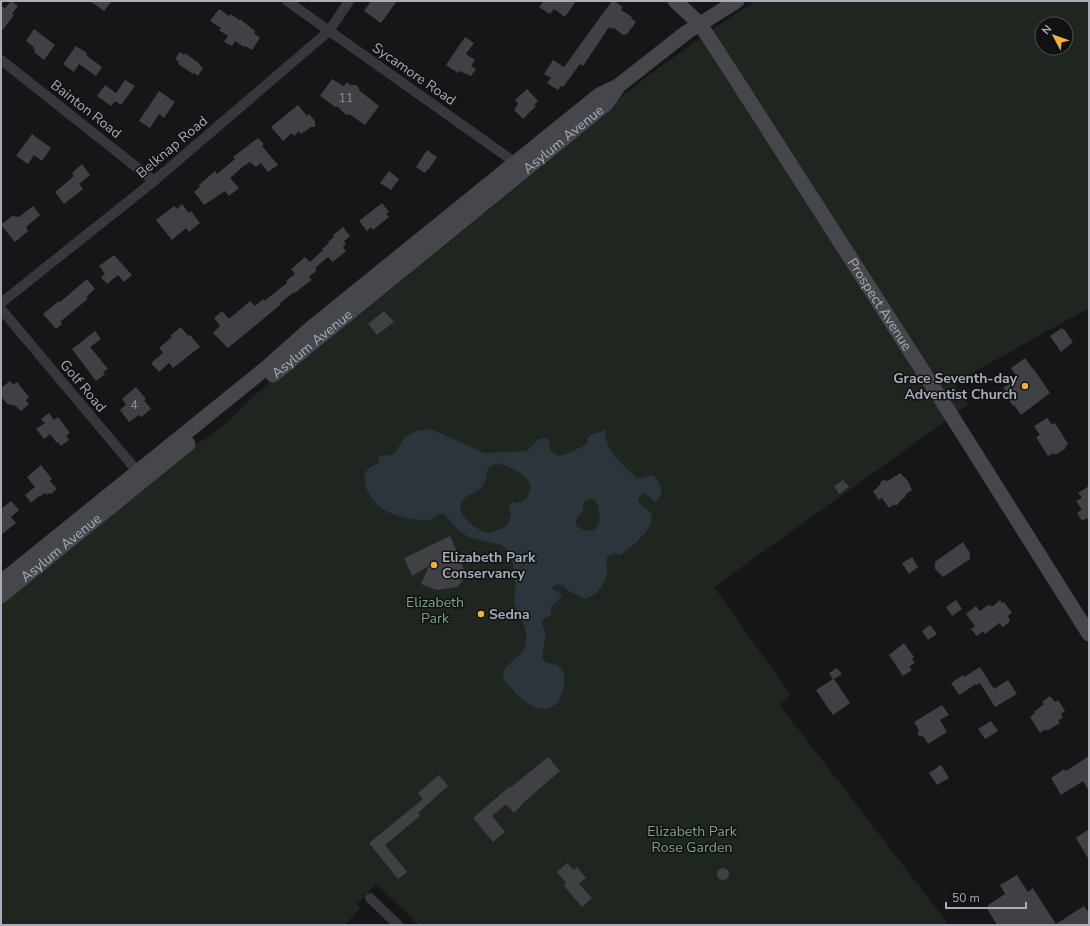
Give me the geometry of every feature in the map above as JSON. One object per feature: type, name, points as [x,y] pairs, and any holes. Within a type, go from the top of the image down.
[{"type":"main road","name":"Prospect Avenue","points":[[675,1],[700,24],[935,390],[1089,634]]},
{"type":"main road","name":"Asylum Avenue","points":[[1,596],[311,328],[520,166],[599,95],[618,86],[688,32],[737,1]]},
{"type":"main road","name":"Asylum Avenue","points":[[1,582],[141,476]]},
{"type":"street","name":"Sycamore Road","points":[[287,1],[520,166]]},
{"type":"street","name":"Belknap Road","points":[[1,303],[154,181],[329,31],[349,1]]},
{"type":"street","name":"Bainton Road","points":[[1,60],[154,181]]},
{"type":"street","name":"Golf Road","points":[[1,309],[141,476]]},
{"type":"street","points":[[370,898],[398,925]]},
{"type":"green space","name":"Elizabeth Park","points":[[756,1],[1089,1],[1089,308],[954,383],[968,405],[714,587],[791,695],[779,704],[949,925],[419,925],[376,884],[357,904],[360,908],[345,925],[1,925],[1,601],[191,447],[210,436],[231,419],[252,397],[299,360],[311,354],[541,167],[550,154],[646,77],[726,20]]},
{"type":"shaded area","points":[[431,429],[484,453],[527,451],[539,439],[548,438],[551,451],[560,456],[583,446],[588,443],[587,439],[591,435],[605,430],[609,448],[623,465],[638,478],[653,475],[660,485],[660,496],[654,502],[644,493],[639,497],[639,503],[651,514],[652,520],[650,525],[636,543],[620,555],[613,553],[608,556],[606,561],[606,579],[600,589],[585,599],[558,584],[552,588],[553,591],[558,591],[562,596],[551,607],[551,614],[541,621],[546,634],[542,657],[545,662],[556,665],[562,669],[565,680],[559,700],[555,705],[549,708],[543,709],[532,706],[517,694],[504,680],[504,670],[523,651],[526,638],[526,631],[514,604],[515,587],[512,560],[506,549],[502,545],[470,538],[458,530],[445,515],[439,514],[428,521],[397,516],[378,505],[369,494],[366,487],[364,481],[365,475],[369,468],[379,463],[378,459],[380,457],[383,455],[394,454],[403,440],[409,435]],"holes":[[[497,463],[510,468],[527,479],[530,490],[529,494],[524,500],[517,503],[513,502],[509,506],[510,518],[505,527],[487,532],[476,528],[471,524],[463,515],[460,506],[464,499],[482,487],[489,467]],[[589,499],[595,500],[598,506],[600,521],[594,531],[584,530],[576,526],[576,520],[583,510],[584,502]]]},
{"type":"building","points":[[11,1],[18,6],[12,14],[14,15],[1,32],[1,6],[5,8]]},
{"type":"building","points":[[90,1],[112,1],[104,11]]},
{"type":"building","points":[[371,1],[397,1],[381,23],[364,11]]},
{"type":"building","points":[[542,1],[576,1],[565,17],[554,9],[550,14],[539,7],[543,2]]},
{"type":"building","points":[[612,1],[623,7],[621,10],[632,17],[631,18],[636,22],[627,34],[623,35],[614,28],[611,29],[609,27],[583,66],[580,64],[563,87],[561,86],[558,90],[547,83],[551,78],[544,74],[553,60],[564,67]]},
{"type":"building","points":[[219,9],[229,16],[231,14],[239,20],[240,19],[255,31],[254,33],[260,38],[252,50],[235,41],[232,46],[224,42],[228,36],[219,30],[221,28],[210,21]]},
{"type":"building","points":[[34,29],[55,45],[44,60],[34,52],[34,47],[26,41]]},
{"type":"building","points":[[465,37],[474,43],[466,54],[475,60],[471,66],[476,69],[471,76],[459,71],[458,73],[446,65]]},
{"type":"building","points":[[76,46],[87,53],[86,55],[102,67],[96,76],[79,64],[74,72],[63,64]]},
{"type":"building","points":[[180,52],[184,55],[185,53],[203,68],[198,76],[178,64],[179,62],[175,59]]},
{"type":"building","points":[[332,79],[344,86],[347,82],[350,85],[357,85],[360,91],[379,106],[365,125],[349,114],[346,115],[338,107],[335,107],[320,96]]},
{"type":"building","points":[[125,80],[135,86],[121,105],[115,101],[111,106],[97,96],[105,85],[116,93]]},
{"type":"building","points":[[527,89],[538,101],[534,105],[536,106],[523,119],[514,110],[518,104],[515,100]]},
{"type":"building","points":[[159,91],[175,102],[164,118],[159,114],[150,128],[139,121]]},
{"type":"building","points":[[298,105],[307,116],[309,114],[315,121],[315,127],[311,127],[301,134],[299,131],[294,136],[292,133],[283,141],[271,127]]},
{"type":"building","points":[[32,134],[51,148],[42,161],[34,155],[28,164],[16,156]]},
{"type":"building","points":[[258,138],[264,144],[262,146],[278,165],[268,172],[261,163],[256,167],[250,162],[246,164],[230,178],[239,188],[229,196],[225,191],[204,205],[194,192],[200,187],[199,185],[215,171],[217,174],[235,159],[233,157]]},
{"type":"building","points":[[427,150],[437,157],[425,173],[416,167]]},
{"type":"building","points":[[82,164],[90,175],[79,184],[83,189],[64,204],[55,192],[74,176],[72,173]]},
{"type":"building","points":[[389,171],[399,179],[391,190],[380,183]]},
{"type":"building","points":[[382,203],[389,212],[386,214],[389,217],[373,230],[371,227],[367,231],[359,221]]},
{"type":"building","points":[[182,204],[189,213],[191,211],[200,223],[189,232],[186,228],[172,240],[156,220],[174,206],[177,209]]},
{"type":"building","points":[[33,206],[40,215],[26,227],[28,231],[15,242],[1,225],[12,216],[19,217]]},
{"type":"building","points":[[343,227],[350,236],[344,241],[346,244],[343,247],[346,251],[333,262],[328,257],[315,268],[317,270],[309,277],[312,280],[280,303],[281,304],[273,311],[228,348],[213,333],[220,326],[214,318],[222,311],[229,319],[250,301],[255,306],[263,299],[264,301],[287,283],[286,281],[295,274],[291,269],[305,257],[310,262],[329,243],[328,242],[334,237],[333,235]]},
{"type":"building","points":[[114,255],[132,275],[124,282],[118,275],[107,284],[101,277],[105,274],[99,266]]},
{"type":"building","points":[[87,279],[95,289],[86,297],[88,298],[84,302],[60,322],[62,324],[56,329],[43,314]]},
{"type":"building","points":[[384,311],[394,322],[377,335],[368,324]]},
{"type":"building","points":[[181,327],[200,347],[173,368],[169,363],[159,372],[151,363],[163,353],[159,348]]},
{"type":"building","points":[[1062,328],[1073,342],[1061,352],[1050,336]]},
{"type":"building","points":[[95,331],[101,339],[90,347],[108,369],[103,372],[105,374],[96,381],[72,349]]},
{"type":"building","name":"Grace Seventh-day Adventist Church","points":[[1025,358],[1050,393],[1021,415],[1008,399],[1010,398],[1003,388],[1011,383],[1009,381],[1016,376],[1011,368]]},
{"type":"building","points":[[10,381],[13,385],[17,382],[29,397],[26,400],[29,404],[21,411],[16,406],[7,404],[1,396],[1,388]]},
{"type":"building","points":[[136,387],[146,399],[144,400],[151,409],[141,417],[139,415],[129,422],[120,410],[126,405],[122,399]]},
{"type":"building","points":[[49,413],[54,420],[58,417],[70,433],[66,436],[69,440],[61,446],[50,434],[44,439],[36,429],[45,423],[41,419]]},
{"type":"building","points":[[1047,418],[1052,425],[1055,423],[1068,444],[1065,446],[1066,448],[1055,455],[1054,453],[1048,456],[1036,437],[1040,435],[1034,426]]},
{"type":"building","points":[[41,465],[52,479],[50,481],[57,489],[51,494],[50,493],[47,495],[45,493],[40,497],[39,496],[31,503],[25,495],[35,487],[27,477]]},
{"type":"building","points":[[900,473],[908,481],[912,490],[906,494],[897,505],[893,505],[889,508],[882,498],[879,500],[873,491],[883,480],[888,481]]},
{"type":"building","points":[[843,480],[849,487],[839,494],[834,486]]},
{"type":"building","points":[[1089,486],[1089,521],[1087,518],[1082,521],[1077,513],[1082,510],[1076,501],[1082,498],[1078,493]]},
{"type":"building","points":[[11,501],[19,510],[11,517],[16,523],[1,535],[1,509]]},
{"type":"building","name":"Elizabeth Park Conservancy","points":[[450,536],[467,576],[457,587],[437,590],[421,584],[429,566],[412,576],[404,558]]},
{"type":"building","points":[[963,542],[970,553],[970,559],[943,577],[935,569],[935,562]]},
{"type":"building","points":[[912,557],[918,567],[909,574],[902,563]]},
{"type":"building","points":[[956,600],[962,609],[952,616],[946,607]]},
{"type":"building","points":[[1000,600],[1002,603],[1004,602],[1012,613],[1008,616],[1010,621],[1003,627],[999,623],[985,634],[983,631],[977,636],[971,629],[975,626],[966,614],[976,606],[980,611],[988,605],[993,606]]},
{"type":"building","points":[[930,625],[937,634],[928,640],[922,631]]},
{"type":"building","points":[[904,643],[914,657],[912,659],[915,663],[909,667],[912,670],[903,676],[889,655]]},
{"type":"building","points":[[980,667],[994,689],[1008,680],[1017,694],[995,707],[980,683],[959,695],[951,683],[963,675],[964,677]]},
{"type":"building","points":[[837,668],[842,674],[834,679],[850,703],[833,715],[816,690],[833,679],[829,673]]},
{"type":"building","points":[[1050,696],[1055,702],[1058,700],[1065,711],[1061,714],[1063,717],[1058,721],[1060,723],[1047,731],[1046,729],[1040,733],[1030,717],[1044,704],[1042,702]]},
{"type":"building","points":[[942,705],[949,715],[940,720],[947,732],[928,744],[924,737],[917,735],[919,730],[914,722]]},
{"type":"building","points":[[991,721],[998,731],[985,739],[978,729]]},
{"type":"building","points":[[1089,756],[1089,791],[1083,781],[1061,795],[1051,778],[1064,769],[1066,771]]},
{"type":"building","points":[[548,757],[560,771],[523,803],[514,813],[506,804],[492,816],[505,832],[493,842],[473,818],[509,787],[510,788]]},
{"type":"building","points":[[941,765],[949,778],[937,785],[929,773]]},
{"type":"building","points":[[439,775],[448,786],[418,813],[420,816],[385,845],[407,872],[398,879],[369,843],[423,799],[418,793]]},
{"type":"building","points":[[1089,829],[1089,860],[1076,838]]},
{"type":"building","points":[[567,863],[574,870],[577,867],[586,878],[579,884],[592,898],[582,907],[564,886],[566,883],[557,872]]},
{"type":"building","points":[[725,868],[728,869],[728,879],[721,880],[718,879],[717,872],[718,869]]},
{"type":"building","points":[[1017,875],[1028,892],[1033,888],[1056,924],[1084,906],[1089,913],[1089,925],[997,925],[986,907],[1005,894],[1000,885]]},
{"type":"place","name":"Grace Seventh-day Adventist Church","points":[[1025,386]]},
{"type":"place","name":"Elizabeth Park Conservancy","points":[[434,565]]},
{"type":"place","name":"Sedna","points":[[481,614]]},
{"type":"park label","name":"Elizabeth Park Rose Garden","points":[[692,840]]}]
